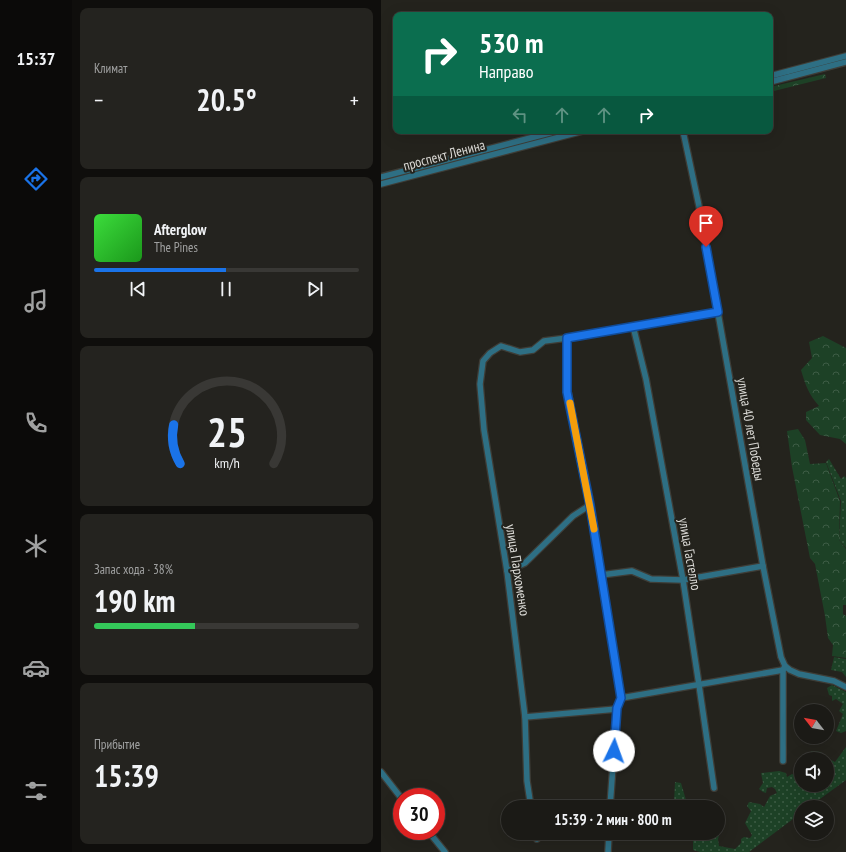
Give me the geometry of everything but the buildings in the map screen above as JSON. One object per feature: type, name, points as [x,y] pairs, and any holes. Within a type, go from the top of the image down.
[{"type":"street","points":[[773,75],[846,56]]},
{"type":"street","points":[[773,81],[846,62]]},
{"type":"street","name":"проспект Ленина","points":[[381,177],[546,134]]},
{"type":"street","name":"проспект Ленина","points":[[381,184],[572,134]]},
{"type":"street","name":"улица 40 лет Победы","points":[[684,134],[699,206],[763,566],[784,668],[783,760]]},
{"type":"street","points":[[611,800],[617,708],[621,698],[590,505],[567,392],[567,338],[718,312]]},
{"type":"street","name":"улица Гастелло","points":[[633,326],[646,379],[683,580],[714,788]]},
{"type":"street","name":"улица Пархоменко","points":[[530,800],[527,781],[525,716],[507,571],[484,430],[480,384],[483,361],[490,353],[501,346],[519,352],[533,350],[544,341],[567,338]]},
{"type":"street","points":[[507,571],[525,563],[573,516],[590,505]]},
{"type":"street","points":[[601,576],[632,571],[651,579],[683,580],[763,566]]},
{"type":"street","points":[[621,698],[784,668],[799,674],[834,681],[846,687]]},
{"type":"street","points":[[525,716],[617,708]]},
{"type":"street","points":[[381,772],[393,788]]},
{"type":"street","points":[[435,840],[445,852]]},
{"type":"street","points":[[608,852],[609,840]]},
{"type":"green space","points":[[825,74],[826,78],[773,91],[773,86]]},
{"type":"green space","points":[[823,336],[846,348],[846,444],[840,439],[820,435],[806,420],[806,412],[819,406],[808,389],[801,370],[812,358],[809,342]]},
{"type":"green space","points":[[798,429],[805,440],[810,464],[826,463],[840,501],[839,540],[846,549],[846,605],[843,605],[843,614],[846,616],[846,658],[832,656],[833,645],[828,638],[815,564],[810,558],[792,467],[787,431]]},
{"type":"green space","points":[[829,459],[841,479],[844,476],[846,478],[846,548],[839,540],[841,501],[826,462]]},
{"type":"green space","points":[[834,657],[846,659],[846,677],[842,672],[831,670]]},
{"type":"green space","points":[[832,685],[846,692],[846,731],[841,733],[836,731],[843,714],[839,711],[843,704],[836,699],[832,701],[832,696],[829,695],[827,688]]},
{"type":"green space","points":[[846,747],[846,780],[834,789],[834,762]]},
{"type":"green space","points":[[779,771],[786,773],[787,777],[792,774],[794,775],[794,792],[830,792],[819,800],[794,800],[794,818],[749,852],[700,852],[693,850],[692,840],[718,840],[719,846],[735,849],[741,843],[741,839],[744,837],[750,838],[752,835],[745,823],[751,811],[747,806],[749,802],[760,804],[764,807],[770,796],[777,793],[772,787],[767,788],[766,793],[759,789],[763,783],[761,773]]},
{"type":"green space","points":[[675,782],[681,783],[686,800],[674,800]]},
{"type":"slow traffic","points":[[570,403],[594,529]]},
{"type":"route","points":[[614,751],[617,708],[621,698],[590,505],[567,392],[567,338],[718,312],[706,247]]}]
